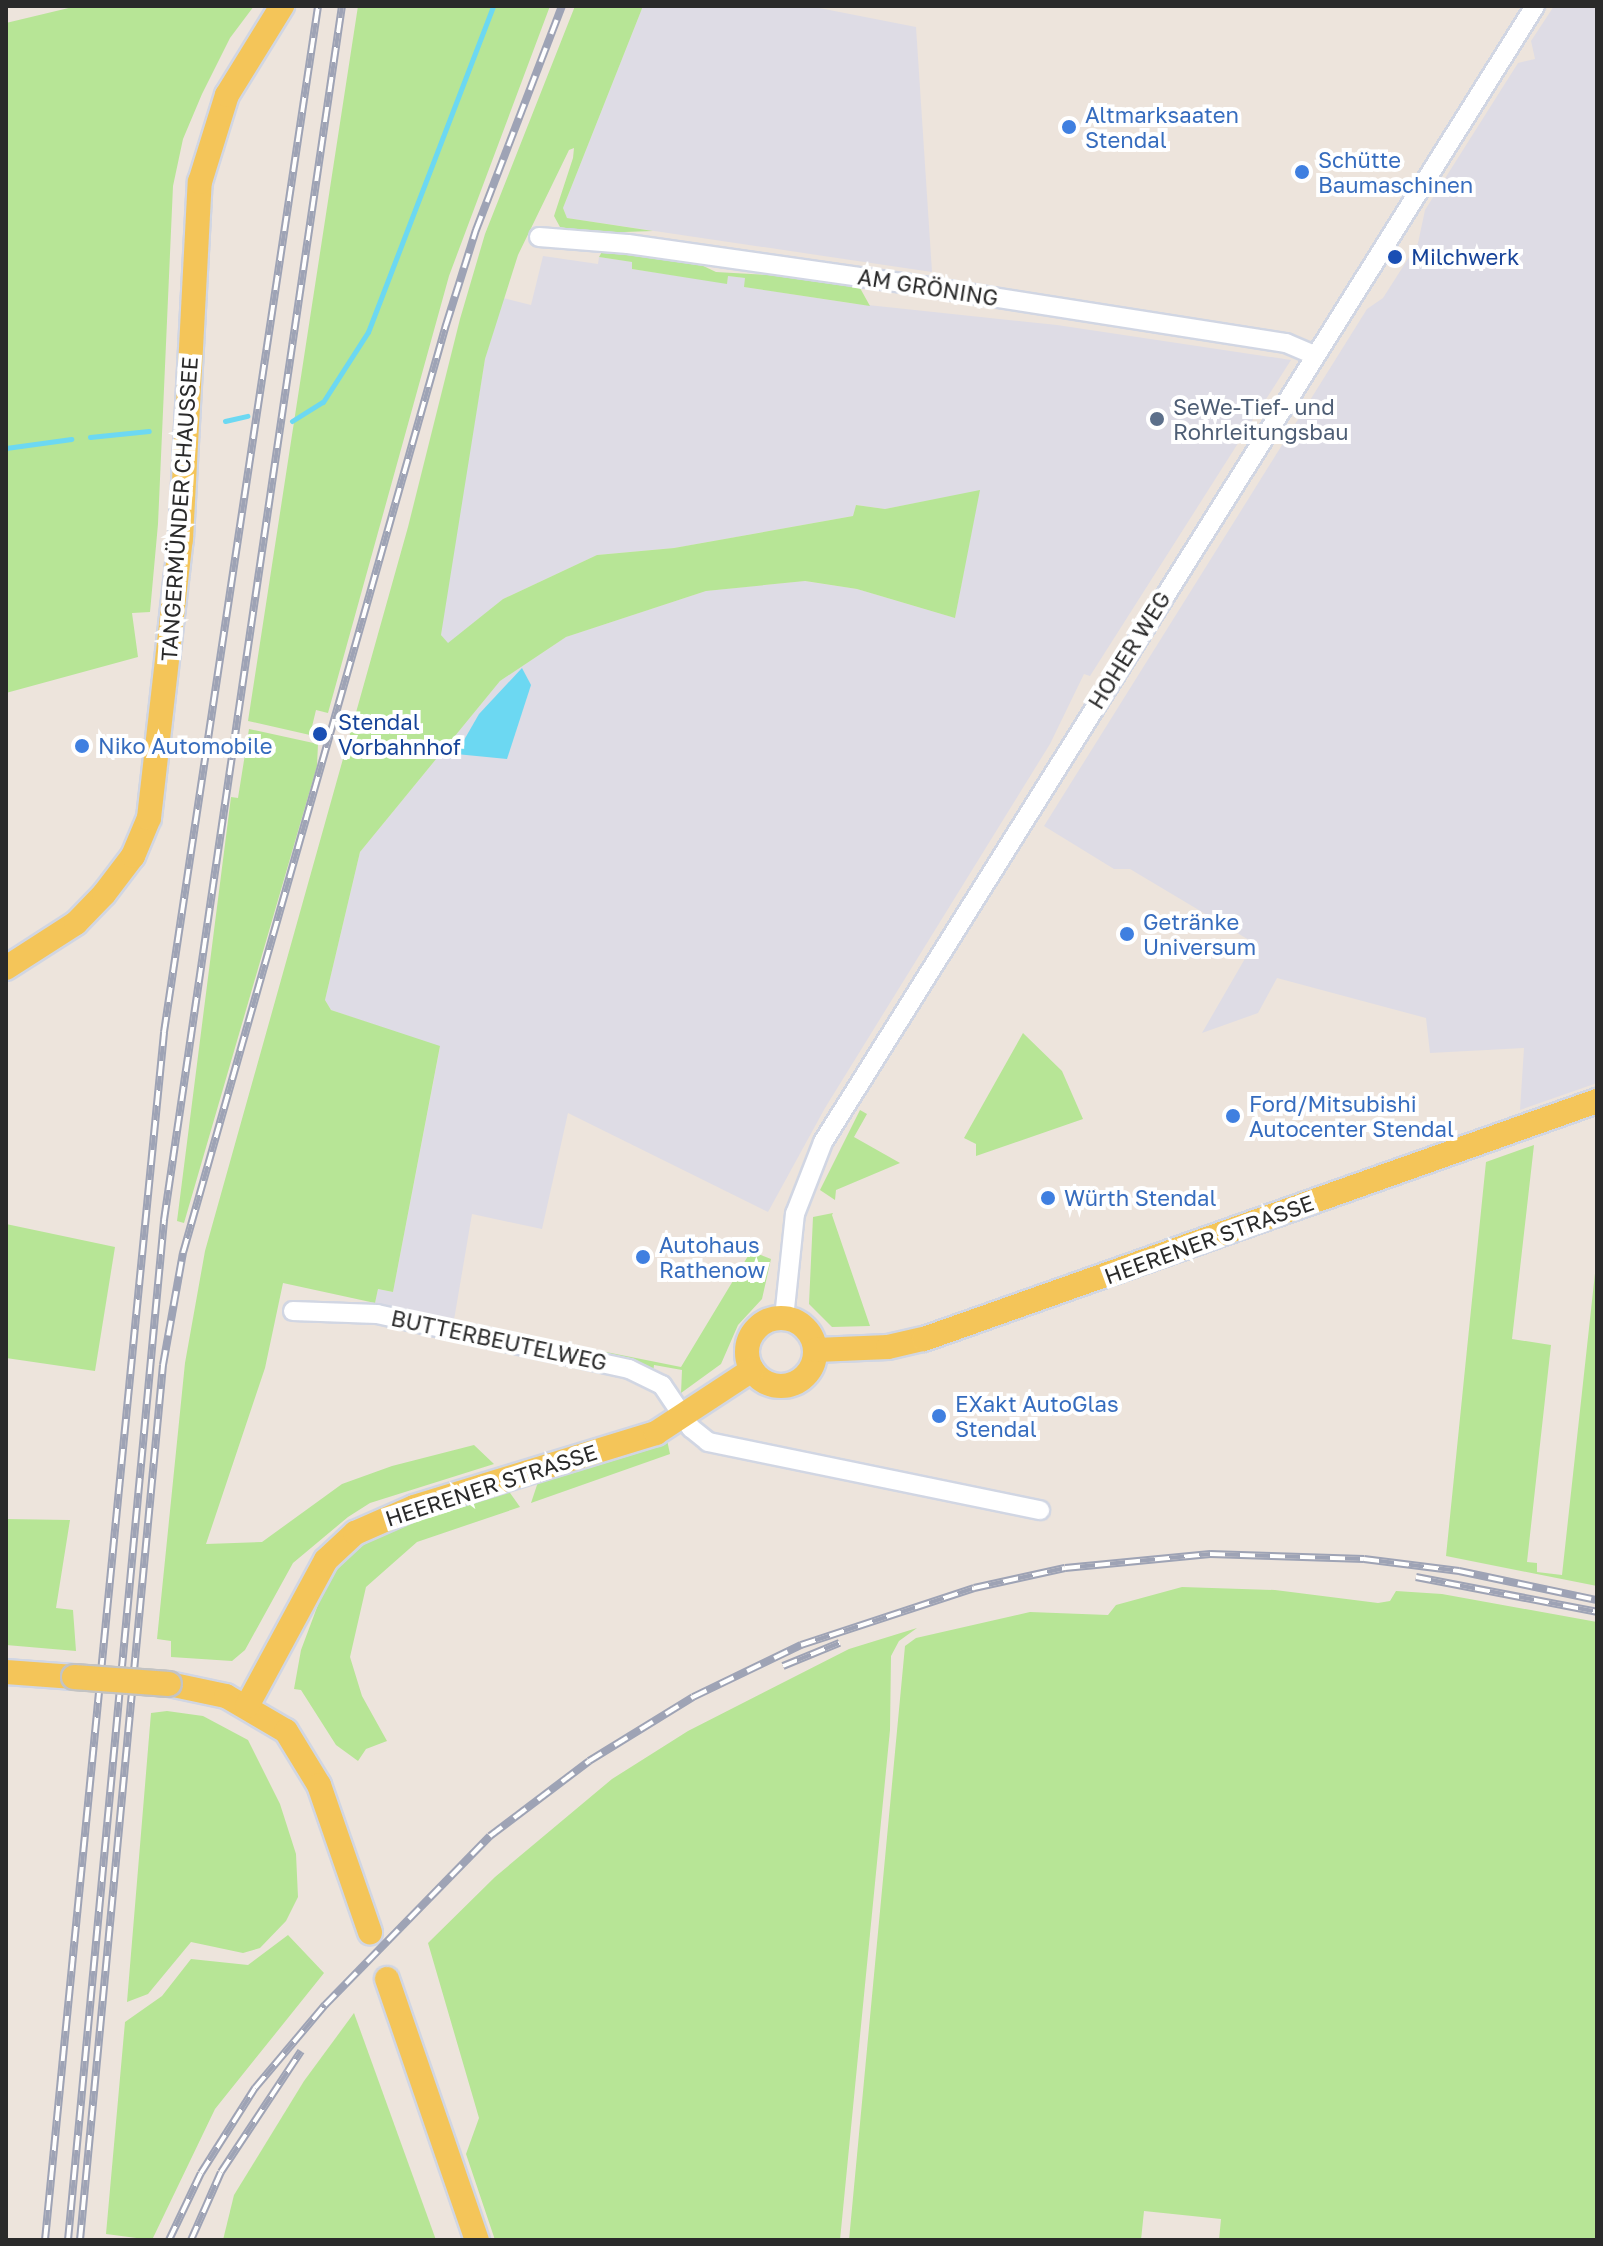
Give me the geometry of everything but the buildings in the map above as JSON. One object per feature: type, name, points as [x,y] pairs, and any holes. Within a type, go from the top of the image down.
[{"type":"main road","name":"TANGERMÜNDER CHAUSSEE","points":[[6,968],[76,923],[98,901],[133,856],[149,818],[181,539],[196,211],[219,116],[267,26],[282,6]]},
{"type":"main road","name":"HEERENER STRASSE","points":[[816,1350],[888,1347],[924,1339],[1597,1101]]},
{"type":"main road","points":[[784,1318],[803,1325],[816,1350],[811,1370],[787,1386],[768,1383],[752,1370],[747,1353],[752,1334],[766,1322],[784,1318]]},
{"type":"main road","name":"HEERENER STRASSE","points":[[247,1706],[326,1560],[355,1533],[414,1507],[656,1433],[752,1370]]},
{"type":"main road","points":[[6,1672],[169,1684],[210,1691],[247,1706],[286,1731],[307,1762],[370,1932]]},
{"type":"main road","points":[[387,1979],[477,2240]]},
{"type":"street","name":"HOHER WEG","points":[[784,1318],[797,1205],[823,1142],[1535,6]]},
{"type":"street","name":"AM GRÖNING","points":[[539,237],[628,244],[903,283],[1286,343],[1314,355]]},
{"type":"street","name":"BUTTERBEUTELWEG","points":[[293,1311],[377,1314],[629,1369],[662,1385],[685,1416]]},
{"type":"street","points":[[685,1416],[708,1442],[1040,1510]]},
{"type":"shaded area","points":[[643,6],[809,6],[916,27],[932,272],[567,218],[563,208]]},
{"type":"shaded area","points":[[1554,6],[1597,6],[1597,1083],[1520,1110],[1524,1048],[1430,1053],[1426,1018],[1277,978],[1258,1013],[1202,1033],[1254,943],[1130,869],[1114,869],[1044,826],[1367,309],[1383,298],[1418,243],[1425,210],[1518,63],[1535,59],[1531,41]]},
{"type":"shaded area","points":[[543,256],[598,264],[599,257],[633,262],[632,269],[727,283],[728,276],[745,278],[745,287],[849,303],[1057,325],[1291,360],[1090,676],[1084,674],[1050,744],[825,1108],[768,1212],[568,1113],[542,1229],[472,1214],[454,1320],[375,1303],[378,1289],[393,1292],[440,1047],[331,1010],[325,1000],[360,852],[500,681],[566,637],[706,591],[804,581],[857,589],[955,618],[979,491],[885,509],[856,505],[853,516],[674,548],[597,555],[503,599],[448,644],[441,635],[444,604],[485,359],[503,298],[531,305]]},
{"type":"green space","points":[[77,6],[254,6],[230,38],[202,94],[183,139],[173,186],[158,524],[150,612],[132,613],[138,657],[6,693],[6,23]]},
{"type":"green space","points":[[358,6],[550,6],[449,276],[328,713],[316,710],[310,735],[248,721]]},
{"type":"green space","points":[[575,6],[643,6],[563,208],[567,218],[653,231],[596,233],[560,227],[554,216],[573,158],[574,148],[569,150],[518,255],[485,359],[441,635],[448,643],[503,599],[597,555],[674,548],[853,516],[856,505],[885,509],[980,490],[955,618],[857,589],[805,581],[706,591],[566,637],[500,681],[360,852],[325,1000],[331,1010],[440,1046],[393,1292],[378,1289],[375,1303],[283,1283],[265,1368],[206,1544],[262,1542],[342,1484],[392,1466],[474,1445],[494,1464],[370,1503],[348,1517],[293,1563],[245,1650],[232,1661],[171,1657],[171,1641],[157,1639],[185,1363],[205,1251],[408,527],[460,319],[485,234]]},
{"type":"green space","points":[[603,250],[697,263],[716,272],[823,278],[860,288],[870,306],[744,287],[745,278],[728,276],[727,284],[632,269],[632,262],[599,257]]},
{"type":"green space","points":[[249,729],[318,744],[317,766],[184,1223],[177,1221],[231,797],[238,798]]},
{"type":"green space","points":[[1023,1033],[1062,1071],[1083,1119],[976,1156],[976,1144],[964,1138]]},
{"type":"green space","points":[[860,1110],[867,1114],[854,1137],[900,1163],[836,1190],[835,1200],[820,1190]]},
{"type":"green space","points":[[1534,1145],[1512,1339],[1551,1345],[1527,1562],[1537,1563],[1537,1572],[1562,1575],[1597,1255],[1597,1586],[1446,1556],[1486,1162]]},
{"type":"green space","points":[[833,1213],[870,1326],[832,1327],[809,1304],[813,1217]]},
{"type":"green space","points":[[6,1224],[115,1247],[95,1371],[6,1358]]},
{"type":"green space","points":[[751,1251],[771,1259],[762,1299],[738,1325],[721,1364],[681,1393],[682,1370],[654,1365],[653,1373],[566,1349],[566,1344],[681,1367]]},
{"type":"green space","points":[[667,1440],[670,1454],[531,1503],[539,1479]]},
{"type":"green space","points":[[508,1490],[520,1507],[417,1542],[366,1587],[350,1657],[362,1696],[387,1741],[366,1749],[358,1761],[336,1745],[301,1690],[294,1689],[301,1650],[328,1578],[365,1540],[387,1528]]},
{"type":"green space","points":[[6,1519],[70,1520],[56,1608],[73,1610],[76,1651],[6,1645]]},
{"type":"green space","points":[[1182,1587],[1275,1590],[1378,1603],[1390,1601],[1396,1591],[1442,1594],[1597,1622],[1597,2240],[1219,2240],[1221,2219],[1144,2211],[1141,2240],[849,2240],[905,1646],[916,1638],[1030,1612],[1108,1615],[1116,1605]]},
{"type":"green space","points":[[917,1628],[899,1641],[891,1656],[890,1730],[840,2240],[495,2240],[466,2154],[479,2118],[428,1943],[495,1877],[612,1779],[688,1731],[849,1649]]},
{"type":"green space","points":[[167,1711],[203,1716],[248,1740],[280,1804],[296,1854],[298,1897],[286,1921],[260,1948],[243,1953],[191,1942],[148,1994],[127,2002],[151,1713]]},
{"type":"green space","points":[[288,1935],[324,1973],[215,2109],[152,2240],[106,2234],[125,2022],[162,1996],[191,1959],[248,1965]]},
{"type":"green space","points":[[354,2013],[436,2240],[223,2240],[234,2195],[304,2081]]},
{"type":"water","points":[[522,668],[531,685],[507,759],[456,754],[479,714]]},
{"type":"waterway","points":[[292,421],[323,402],[368,332],[493,6]]},
{"type":"waterway","points":[[225,421],[247,416]]},
{"type":"waterway","points":[[90,437],[149,431]]},
{"type":"waterway","points":[[6,448],[71,439]]},
{"type":"railway","points":[[45,2240],[164,1032],[318,6]]},
{"type":"railway","points":[[68,2240],[164,1220],[342,6]]},
{"type":"railway","points":[[80,2240],[163,1365],[183,1253],[446,325],[476,230],[562,6]]},
{"type":"railway","points":[[169,2240],[201,2173],[255,2088],[325,2005],[490,1836],[589,1761],[693,1697],[801,1645],[974,1588],[1065,1568],[1210,1554],[1364,1559],[1459,1571],[1597,1600]]},
{"type":"railway","points":[[1416,1577],[1597,1612]]},
{"type":"railway","points":[[783,1666],[839,1643]]},
{"type":"railway","points":[[191,2240],[221,2172],[301,2051]]},
{"type":"place","name":"Altmarksaaten Stendal","points":[[1069,127]]},
{"type":"place","name":"Schütte Baumaschinen","points":[[1302,172]]},
{"type":"place","name":"Milchwerk","points":[[1395,257]]},
{"type":"place","name":"SeWe-Tief- und Rohrleitungsbau","points":[[1157,419]]},
{"type":"place","name":"Stendal Vorbahnhof","points":[[320,734]]},
{"type":"place","name":"Niko Automobile","points":[[82,746]]},
{"type":"place","name":"Getränke Universum","points":[[1127,934]]},
{"type":"place","name":"Ford/Mitsubishi Autocenter Stendal","points":[[1233,1116]]},
{"type":"place","name":"Würth Stendal","points":[[1048,1198]]},
{"type":"place","name":"Autohaus Rathenow","points":[[643,1257]]},
{"type":"place","name":"EXakt AutoGlas Stendal","points":[[939,1416]]}]
